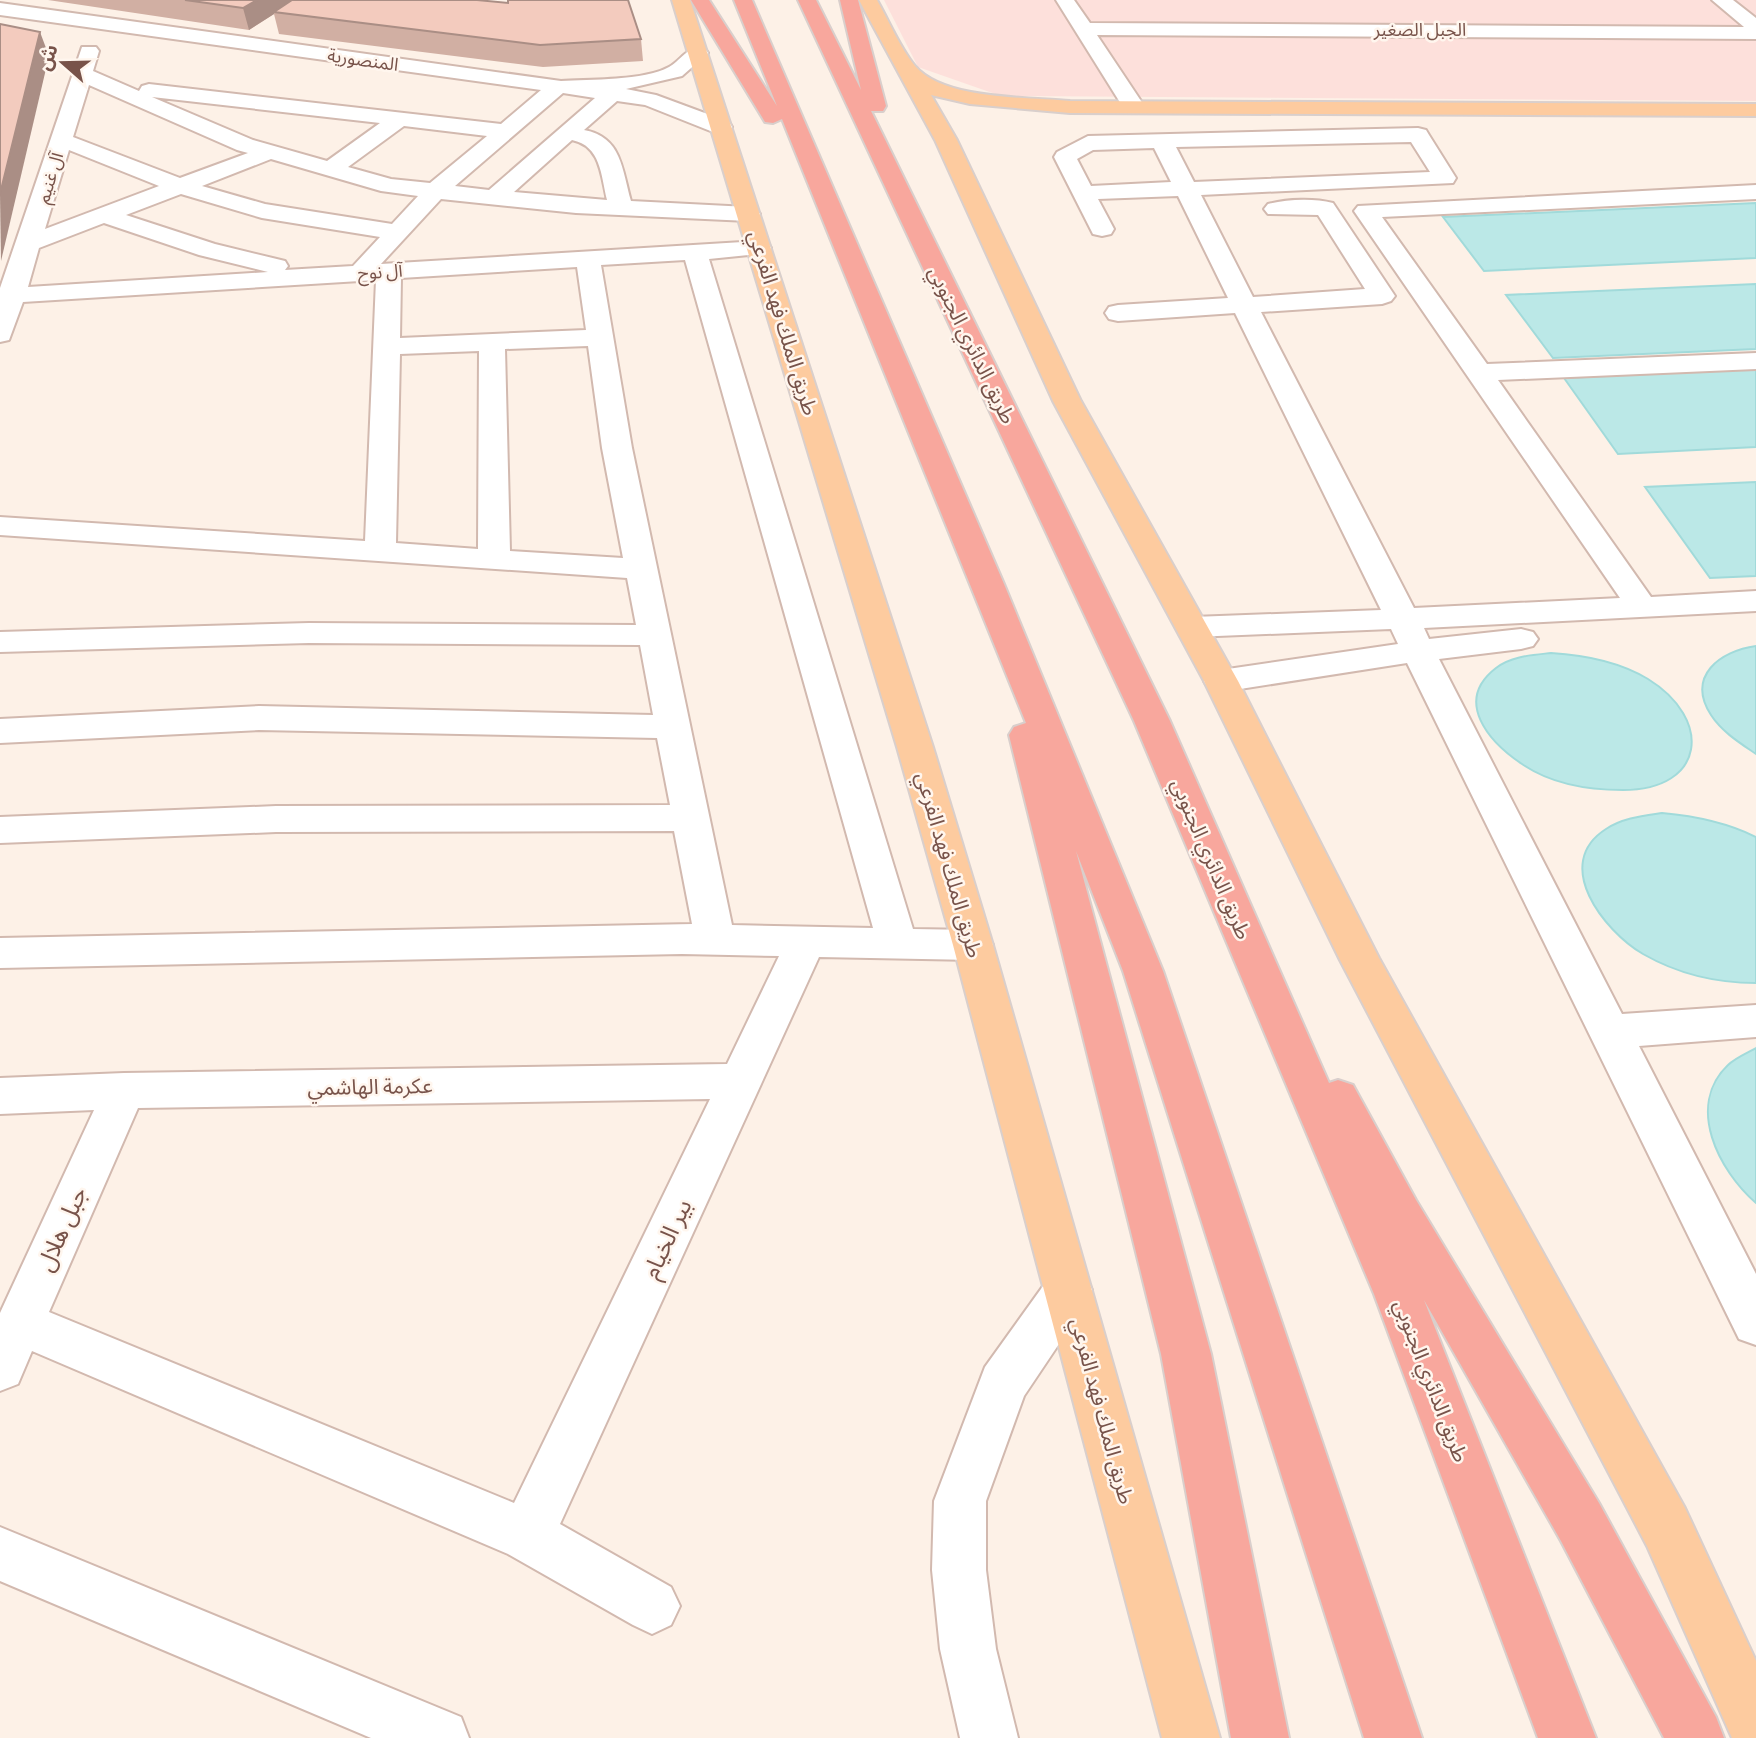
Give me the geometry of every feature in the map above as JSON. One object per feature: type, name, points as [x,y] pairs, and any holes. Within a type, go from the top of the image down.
[{"type":"highway","points":[[700,0],[822,191]]},
{"type":"highway","points":[[743,0],[988,584],[1143,971],[1393,1738]]},
{"type":"highway","name":"طريق الدائري الجنوبي","points":[[807,0],[1152,721],[1398,1294],[1567,1738]]},
{"type":"highway","points":[[849,0],[872,95],[908,211]]},
{"type":"highway","points":[[988,584],[1186,1354],[1260,1738]]},
{"type":"highway","points":[[1210,857],[1400,1214],[1580,1522],[1695,1738]]},
{"type":"main road","name":"طريق الملك فهد الفرعي","points":[[681,0],[915,747],[973,945],[1191,1738]]},
{"type":"main road","points":[[868,0],[910,72],[961,128],[1068,401],[1193,627],[1360,960],[1666,1527],[1756,1726]]},
{"type":"main road","points":[[910,72],[926,87],[970,98],[1070,107]]},
{"type":"main road","points":[[961,128],[994,112],[1070,107],[1756,110]]},
{"type":"street","points":[[1065,0],[1134,107]]},
{"type":"street","points":[[1721,0],[1756,27]]},
{"type":"street","name":"المنصورية","points":[[0,9],[649,99],[721,127]]},
{"type":"street","points":[[1263,10],[1281,29]]},
{"type":"street","points":[[1402,10],[1420,30]]},
{"type":"street","points":[[1538,10],[1554,30]]},
{"type":"street","name":"آل غنيم","points":[[0,334],[7,296],[30,243],[98,22]]},
{"type":"street","points":[[246,43],[268,29]]},
{"type":"street","name":"الجبل الصغير","points":[[1084,29],[1756,33]]},
{"type":"street","points":[[360,273],[435,191],[558,87],[629,83],[675,72],[698,52]]},
{"type":"street","points":[[329,74],[348,58]]},
{"type":"street","points":[[82,74],[245,145],[389,186],[621,208],[753,231]]},
{"type":"street","points":[[109,86],[505,131]]},
{"type":"street","points":[[290,106],[309,90]]},
{"type":"street","points":[[495,197],[612,94]]},
{"type":"street","points":[[331,169],[400,119]]},
{"type":"street","points":[[568,133],[593,138],[606,151],[621,208]]},
{"type":"street","points":[[1085,193],[1200,204],[1445,178],[1418,135],[1088,143],[1065,157],[1102,229]]},
{"type":"street","points":[[62,140],[179,186],[262,211],[397,232]]},
{"type":"street","points":[[1162,141],[1200,204],[1241,303],[1756,1323]]},
{"type":"street","points":[[30,243],[270,152]]},
{"type":"street","points":[[1642,607],[1366,211],[1756,192]]},
{"type":"street","points":[[1118,313],[1381,296],[1325,208],[1247,210]]},
{"type":"street","points":[[104,215],[208,250],[317,276]]},
{"type":"street","name":"آل نوح","points":[[7,296],[695,252],[753,231]]},
{"type":"street","points":[[695,252],[898,944]]},
{"type":"street","points":[[589,259],[617,448],[715,940]]},
{"type":"street","points":[[380,552],[389,271]]},
{"type":"street","points":[[386,347],[600,337]]},
{"type":"street","points":[[492,342],[494,559]]},
{"type":"street","points":[[1479,373],[1756,361]]},
{"type":"street","points":[[0,526],[641,569]]},
{"type":"street","points":[[1193,627],[1756,601]]},
{"type":"street","points":[[1221,681],[1486,641],[1756,625]]},
{"type":"street","points":[[0,642],[309,633],[654,635]]},
{"type":"street","points":[[0,731],[259,718],[672,727]]},
{"type":"street","points":[[0,830],[276,819],[690,818]]},
{"type":"street","points":[[0,953],[715,940],[973,945]]},
{"type":"street","name":"بير الخيام","points":[[527,1535],[806,942]]},
{"type":"street","points":[[1609,1032],[1756,1021]]},
{"type":"street","name":"عكرمة الهاشمي","points":[[0,1096],[124,1090],[741,1082]]},
{"type":"street","name":"جبل هلال","points":[[0,1368],[124,1090]]},
{"type":"street","points":[[989,1738],[968,1649],[959,1570],[960,1501],[1003,1384],[1068,1290]]},
{"type":"street","points":[[20,1323],[527,1535],[652,1606]]},
{"type":"street","points":[[0,1554],[440,1738]]},
{"type":"shaded area","points":[[884,0],[1756,0],[1756,101],[1001,96],[918,67]]},
{"type":"water","points":[[1756,203],[1756,258],[1484,271],[1443,217]]},
{"type":"water","points":[[1756,284],[1756,349],[1553,358],[1506,295]]},
{"type":"water","points":[[1756,369],[1756,447],[1618,454],[1564,378]]},
{"type":"water","points":[[1756,482],[1756,576],[1710,578],[1645,487]]},
{"type":"water","points":[[1756,646],[1756,754],[1715,721],[1704,701],[1702,688],[1705,677],[1719,660],[1730,653]]},
{"type":"water","points":[[1551,653],[1589,657],[1613,663],[1648,679],[1669,695],[1683,713],[1691,732],[1691,750],[1685,765],[1671,778],[1651,787],[1610,790],[1558,781],[1533,771],[1510,755],[1488,733],[1480,720],[1477,694],[1483,681],[1502,664],[1522,657]]},
{"type":"water","points":[[1662,813],[1710,820],[1756,837],[1756,983],[1697,976],[1656,961],[1613,930],[1589,896],[1583,878],[1583,860],[1590,843],[1619,822]]},
{"type":"water","points":[[1756,1048],[1756,1203],[1730,1174],[1712,1137],[1708,1118],[1709,1099],[1715,1081],[1731,1062]]},
{"type":"building","points":[[185,0],[257,0],[243,8]]},
{"type":"building","points":[[292,0],[477,0],[508,3],[508,0],[628,0],[641,39],[540,45],[274,12]]},
{"type":"building","points":[[0,24],[40,32],[0,194]]}]
